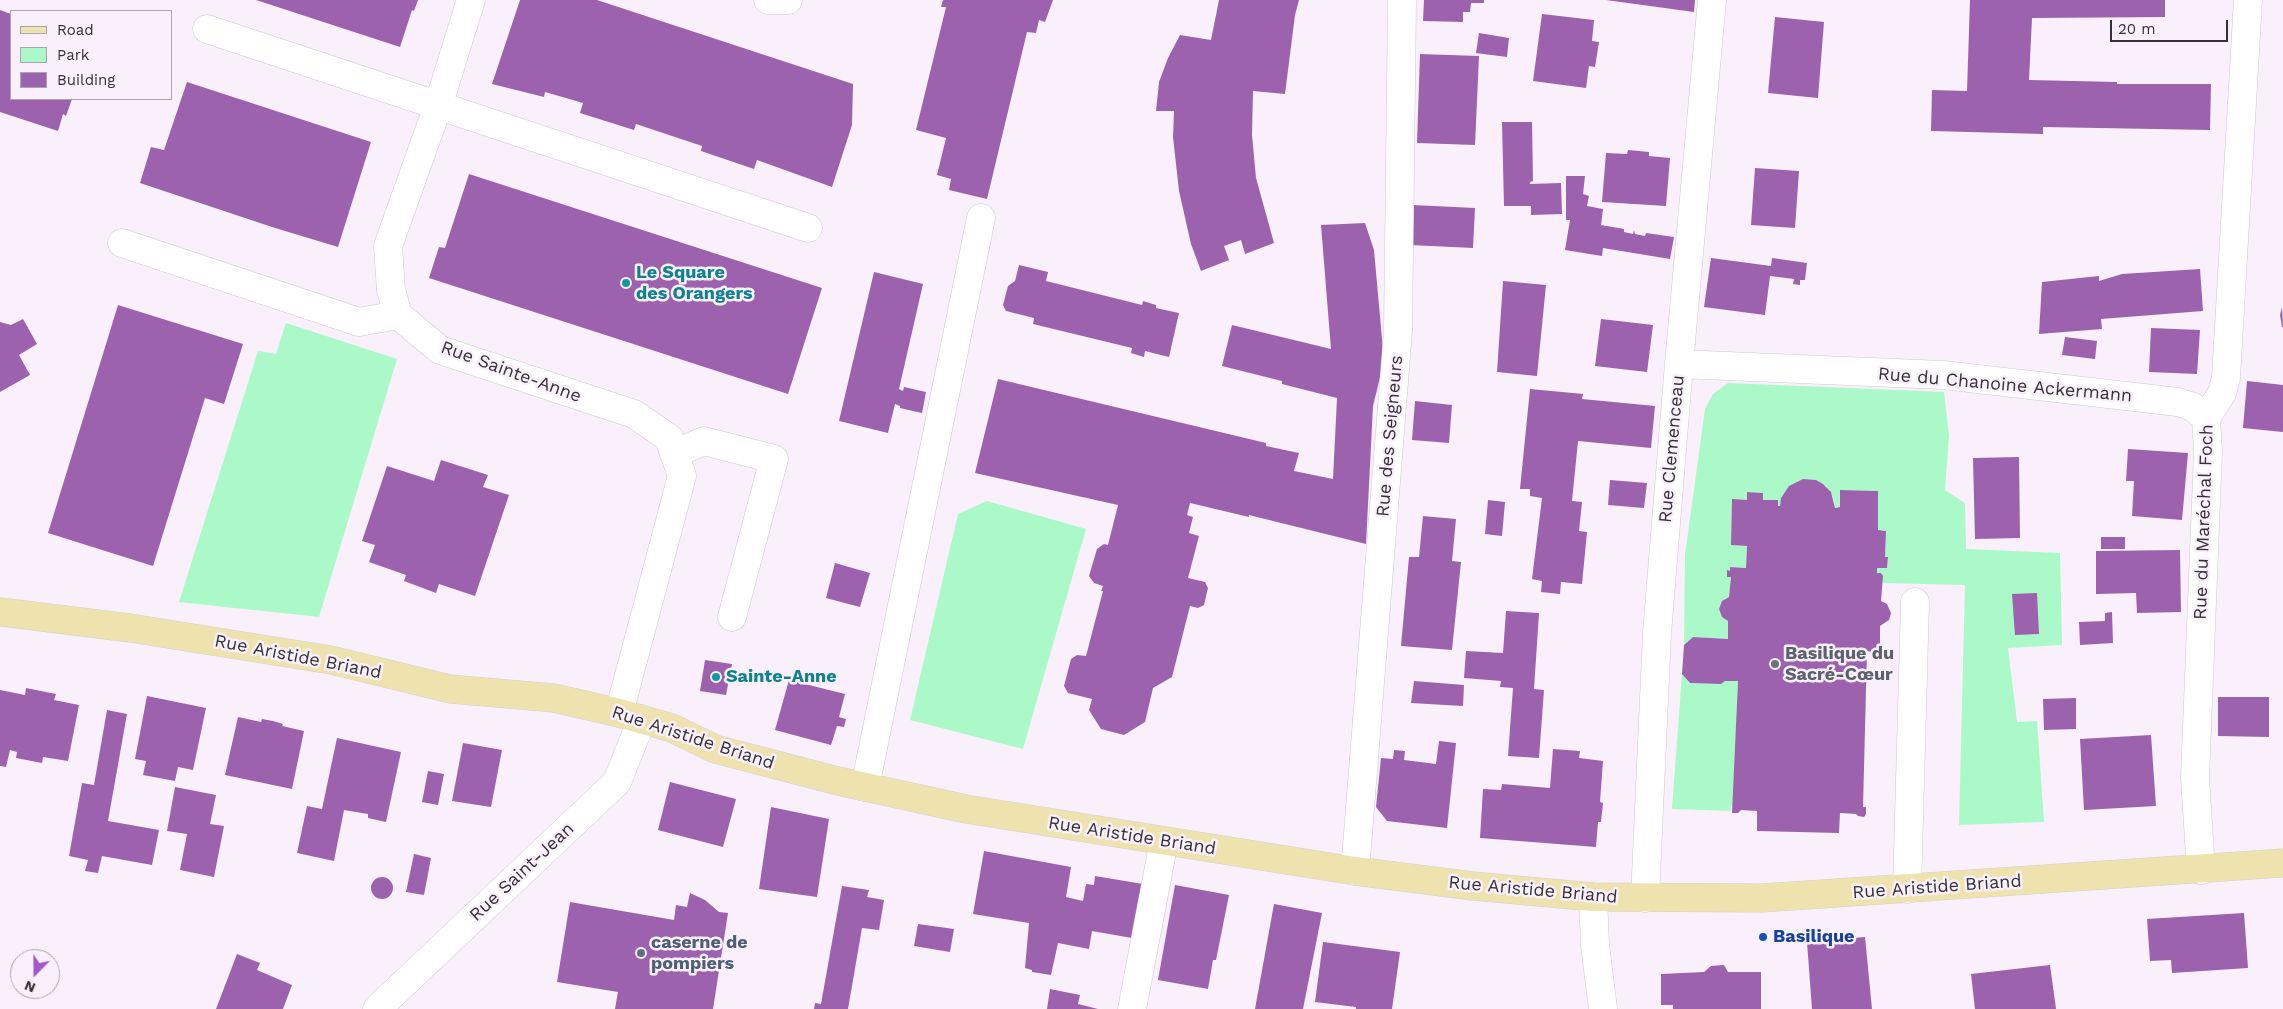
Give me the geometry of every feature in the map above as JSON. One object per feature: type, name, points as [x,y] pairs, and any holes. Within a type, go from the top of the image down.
[{"type":"main road","name":"Rue Aristide Briand","points":[[0,612],[130,628],[331,660],[450,688],[554,698],[672,728],[715,749],[865,787],[966,810],[1355,871],[1473,886],[1594,897],[1762,898],[2283,863]]},
{"type":"street","points":[[122,243],[358,322],[398,314],[391,290],[388,246],[438,106],[471,0]]},
{"type":"street","points":[[768,0],[788,0]]},
{"type":"street","name":"Rue des Seigneurs","points":[[1355,871],[1398,331],[1402,0]]},
{"type":"street","name":"Rue Clemenceau","points":[[1645,898],[1657,634],[1712,0]]},
{"type":"street","name":"Rue du Maréchal Foch","points":[[2201,870],[2195,778],[2208,452],[2206,418],[2222,393],[2226,378],[2248,0]]},
{"type":"street","points":[[207,29],[808,228]]},
{"type":"street","points":[[865,787],[981,218]]},
{"type":"street","name":"Rue Sainte-Anne","points":[[398,314],[440,350],[634,414],[668,438],[682,476],[630,716]]},
{"type":"street","name":"Rue du Chanoine Ackermann","points":[[1679,364],[1943,375],[2178,402],[2193,407],[2206,418]]},
{"type":"street","points":[[674,454],[704,441],[774,458],[732,616]]},
{"type":"street","points":[[1907,889],[1914,602]]},
{"type":"street","name":"Rue Saint-Jean","points":[[377,1009],[617,782],[630,716]]},
{"type":"street","points":[[1132,1009],[1164,841]]},
{"type":"street","points":[[1594,897],[1595,945],[1603,1009]]},
{"type":"green space","points":[[286,323],[397,359],[319,617],[179,602],[258,351],[276,354]]},
{"type":"green space","points":[[1728,383],[1944,392],[1949,436],[1945,490],[1965,503],[1966,549],[2060,553],[2062,645],[2008,648],[2017,722],[2037,721],[2044,822],[1959,825],[1965,585],[1883,583],[1881,573],[1877,573],[1877,568],[1887,568],[1888,558],[1885,557],[1886,531],[1878,530],[1878,491],[1840,490],[1840,507],[1835,508],[1832,496],[1826,487],[1818,482],[1809,480],[1800,481],[1791,486],[1784,494],[1780,506],[1778,506],[1777,500],[1763,500],[1762,493],[1747,492],[1747,500],[1732,500],[1731,545],[1747,546],[1746,568],[1731,567],[1730,571],[1727,571],[1727,576],[1731,577],[1729,597],[1722,601],[1719,609],[1722,617],[1728,621],[1728,639],[1693,637],[1684,645],[1685,555],[1705,409],[1713,394]]},
{"type":"green space","points":[[987,501],[1086,529],[1023,749],[910,720],[958,514]]},
{"type":"green space","points":[[1682,674],[1690,683],[1721,684],[1725,681],[1738,681],[1733,805],[1731,806],[1731,811],[1672,809]]},
{"type":"building","points":[[256,0],[418,0],[414,11],[412,10],[400,47]]},
{"type":"building","points":[[520,0],[597,0],[853,84],[852,125],[832,187],[757,160],[754,169],[701,151],[702,146],[636,124],[634,130],[580,113],[583,103],[545,92],[544,97],[492,84]]},
{"type":"building","points":[[943,0],[1053,0],[1045,22],[1039,20],[1036,33],[1027,32],[987,199],[949,190],[951,179],[937,175],[946,138],[916,130],[946,7],[941,7]]},
{"type":"building","points":[[1219,0],[1299,0],[1295,15],[1285,94],[1253,91],[1252,135],[1256,178],[1274,243],[1245,254],[1241,240],[1224,246],[1229,260],[1201,271],[1191,244],[1179,191],[1173,137],[1174,111],[1156,111],[1159,82],[1168,58],[1180,35],[1211,40]]},
{"type":"building","points":[[1424,0],[1484,0],[1484,3],[1471,3],[1470,12],[1463,12],[1463,22],[1423,21]]},
{"type":"building","points":[[1606,0],[1695,0],[1694,12]]},
{"type":"building","points":[[1970,0],[2165,0],[2165,17],[2032,18],[2029,80],[2117,82],[2117,84],[2211,84],[2210,130],[2043,127],[2043,134],[1931,131],[1932,90],[1967,91]]},
{"type":"building","points":[[0,10],[10,14],[10,100],[72,100],[66,116],[63,114],[58,131],[0,112]]},
{"type":"building","points":[[1542,14],[1594,20],[1592,41],[1599,42],[1595,67],[1589,66],[1586,88],[1533,81]]},
{"type":"building","points":[[1775,17],[1824,22],[1818,98],[1768,93]]},
{"type":"building","points":[[1479,33],[1509,38],[1507,57],[1476,53]]},
{"type":"building","points":[[1420,54],[1479,56],[1475,145],[1417,143]]},
{"type":"building","points":[[187,82],[371,142],[338,247],[140,183],[151,147],[164,150]]},
{"type":"building","points":[[1502,122],[1532,122],[1533,181],[1530,184],[1561,183],[1562,214],[1531,215],[1531,206],[1504,206]]},
{"type":"building","points":[[1628,150],[1649,152],[1649,156],[1670,158],[1666,206],[1602,202],[1606,153],[1627,154]]},
{"type":"building","points":[[1755,168],[1799,171],[1795,228],[1751,225]]},
{"type":"building","name":"Le Square des Orangers","points":[[469,174],[822,288],[788,394],[429,278],[439,247],[445,248]]},
{"type":"building","points":[[1566,176],[1585,176],[1583,194],[1589,196],[1587,206],[1603,209],[1601,225],[1624,229],[1624,232],[1633,234],[1634,230],[1635,234],[1645,236],[1646,233],[1674,237],[1670,259],[1603,248],[1602,256],[1565,250],[1570,220],[1566,220]]},
{"type":"building","points":[[1412,205],[1475,208],[1473,248],[1410,245]]},
{"type":"building","points":[[1365,223],[1374,250],[1384,361],[1373,406],[1366,544],[1249,515],[1249,517],[1190,503],[1187,515],[1193,517],[1189,533],[1199,536],[1188,578],[1205,582],[1208,588],[1204,605],[1198,608],[1190,606],[1172,677],[1153,688],[1145,722],[1124,735],[1101,729],[1089,710],[1092,699],[1068,693],[1064,686],[1071,659],[1077,655],[1086,656],[1103,591],[1101,591],[1103,586],[1094,583],[1089,576],[1097,549],[1104,544],[1108,545],[1118,505],[975,473],[998,379],[1266,443],[1266,446],[1299,453],[1294,471],[1333,479],[1337,398],[1282,384],[1282,381],[1222,366],[1232,325],[1331,349],[1321,225]]},
{"type":"building","points":[[1711,258],[1771,266],[1772,258],[1807,263],[1805,280],[1800,280],[1800,285],[1793,284],[1794,279],[1770,276],[1765,315],[1704,307]]},
{"type":"building","points":[[1019,265],[1048,272],[1046,281],[1142,305],[1143,301],[1156,305],[1156,308],[1179,313],[1169,357],[1145,351],[1144,357],[1131,353],[1132,348],[1033,324],[1034,318],[1006,311],[1003,305],[1008,286],[1015,281]]},
{"type":"building","points":[[2200,269],[2203,311],[2101,319],[2102,329],[2039,334],[2042,282],[2099,276],[2099,281],[2122,274]]},
{"type":"building","points":[[874,272],[923,284],[899,389],[903,391],[904,387],[926,392],[922,413],[900,408],[900,406],[895,404],[888,433],[839,421]]},
{"type":"building","points":[[1503,281],[1546,285],[1537,376],[1497,372]]},
{"type":"building","points":[[118,305],[243,344],[224,404],[205,398],[153,566],[48,533]]},
{"type":"building","points":[[2282,307],[2283,327],[2280,315]]},
{"type":"building","points":[[23,319],[37,344],[19,355],[30,375],[0,392],[0,322],[11,325]]},
{"type":"building","points":[[1601,319],[1653,325],[1647,372],[1595,366]]},
{"type":"building","points":[[2151,328],[2200,330],[2197,374],[2149,372]]},
{"type":"building","points":[[2065,337],[2097,341],[2095,359],[2062,355]]},
{"type":"building","points":[[2247,381],[2283,385],[2283,432],[2243,428]]},
{"type":"building","points":[[1530,389],[1583,394],[1582,399],[1655,406],[1651,448],[1578,441],[1572,501],[1582,502],[1579,531],[1587,532],[1582,584],[1561,582],[1560,594],[1541,592],[1542,581],[1532,579],[1542,498],[1530,496],[1530,489],[1520,489]]},
{"type":"building","points":[[1415,401],[1452,405],[1449,443],[1412,440]]},
{"type":"building","points":[[2128,449],[2188,453],[2182,520],[2132,516],[2134,481],[2126,481]]},
{"type":"building","points":[[2019,457],[2020,538],[1975,539],[1973,458]]},
{"type":"building","points":[[441,460],[488,475],[483,487],[509,495],[475,596],[439,584],[436,593],[404,581],[406,575],[369,562],[375,545],[362,541],[387,466],[434,481]]},
{"type":"building","name":"Basilique du Sacré-Cœur","points":[[1803,479],[1816,480],[1823,484],[1831,492],[1835,508],[1840,507],[1840,490],[1878,491],[1878,530],[1886,531],[1885,557],[1888,557],[1887,568],[1877,568],[1877,573],[1881,573],[1883,576],[1881,601],[1887,604],[1891,613],[1889,620],[1880,626],[1880,644],[1883,644],[1882,651],[1880,650],[1879,654],[1867,651],[1863,807],[1866,807],[1866,814],[1864,817],[1856,814],[1840,813],[1839,833],[1757,831],[1757,811],[1741,810],[1738,813],[1732,813],[1738,681],[1725,681],[1721,684],[1690,683],[1682,674],[1684,645],[1693,637],[1728,639],[1728,621],[1722,617],[1719,609],[1722,601],[1729,597],[1731,577],[1727,577],[1727,570],[1730,571],[1730,567],[1746,568],[1747,546],[1731,545],[1732,499],[1747,500],[1747,492],[1763,493],[1763,500],[1778,500],[1778,506],[1780,506],[1781,498],[1789,486]]},
{"type":"building","points":[[1610,480],[1647,483],[1644,508],[1608,505]]},
{"type":"building","points":[[1488,500],[1505,502],[1502,536],[1485,534]]},
{"type":"building","points":[[1423,516],[1456,519],[1452,561],[1461,562],[1452,650],[1401,646],[1409,557],[1419,557]]},
{"type":"building","points":[[2101,537],[2125,537],[2125,549],[2101,549]]},
{"type":"building","points":[[2180,550],[2181,612],[2137,613],[2136,593],[2096,594],[2096,551]]},
{"type":"building","points":[[835,563],[870,573],[860,607],[826,598]]},
{"type":"building","points":[[2037,593],[2039,634],[2015,635],[2012,594]]},
{"type":"building","points":[[1506,611],[1539,613],[1534,689],[1544,690],[1539,758],[1508,756],[1513,688],[1500,687],[1501,681],[1464,678],[1466,651],[1503,653]]},
{"type":"building","points":[[2112,612],[2113,643],[2080,645],[2079,622],[2105,621],[2105,613]]},
{"type":"building","name":"Sainte-Anne","points":[[705,660],[732,664],[726,695],[700,691]]},
{"type":"building","points":[[789,680],[845,694],[839,717],[846,719],[844,727],[837,726],[831,745],[775,730]]},
{"type":"building","points":[[1414,681],[1464,685],[1463,706],[1411,703]]},
{"type":"building","points":[[26,688],[56,694],[54,700],[79,705],[68,761],[43,757],[42,763],[16,758],[17,752],[10,750],[6,767],[0,766],[0,690],[25,695]]},
{"type":"building","points":[[147,696],[206,708],[193,770],[178,767],[175,781],[143,775],[146,761],[135,759]]},
{"type":"building","points":[[2218,697],[2269,697],[2269,737],[2218,736]]},
{"type":"building","points":[[2076,698],[2076,729],[2044,730],[2043,699]]},
{"type":"building","points":[[107,710],[127,714],[108,821],[159,830],[152,865],[102,856],[98,873],[85,871],[88,860],[69,856],[82,783],[94,785]]},
{"type":"building","points":[[238,717],[261,722],[262,719],[273,721],[283,724],[282,726],[304,731],[292,789],[225,775]]},
{"type":"building","points":[[2151,735],[2156,806],[2084,810],[2080,739]]},
{"type":"building","points":[[337,738],[401,752],[386,822],[368,818],[368,814],[344,810],[334,861],[297,853],[307,806],[322,809]]},
{"type":"building","points":[[1439,741],[1456,743],[1447,828],[1387,821],[1376,807],[1381,758],[1393,759],[1394,750],[1405,751],[1404,760],[1436,764]]},
{"type":"building","points":[[463,743],[502,750],[491,807],[452,801]]},
{"type":"building","points":[[1553,749],[1580,751],[1579,758],[1603,761],[1600,802],[1603,803],[1601,822],[1598,822],[1596,847],[1480,838],[1483,789],[1501,790],[1502,784],[1550,788]]},
{"type":"building","points":[[428,771],[444,774],[438,805],[422,802]]},
{"type":"building","points":[[670,782],[736,799],[723,847],[658,830]]},
{"type":"building","points":[[175,787],[216,795],[210,824],[224,826],[214,877],[180,870],[187,834],[167,831]]},
{"type":"building","points":[[771,807],[829,819],[817,897],[759,889]]},
{"type":"building","points":[[984,851],[1071,867],[1066,897],[1083,901],[1086,884],[1094,885],[1095,876],[1143,884],[1132,938],[1092,931],[1089,949],[1058,943],[1051,975],[1032,972],[1032,970],[1025,968],[1029,923],[973,914]]},
{"type":"building","points":[[414,854],[431,858],[424,895],[406,892]]},
{"type":"building","points":[[382,877],[390,880],[393,888],[390,896],[382,899],[374,896],[371,888],[374,880]]},
{"type":"building","points":[[1175,885],[1229,895],[1208,989],[1158,980]]},
{"type":"building","points":[[842,886],[869,890],[867,897],[884,900],[879,930],[862,928],[848,1009],[814,1009],[815,1003],[821,1004]]},
{"type":"building","name":"caserne de pompiers","points":[[690,893],[705,900],[719,912],[728,913],[713,1009],[615,1009],[618,992],[557,982],[570,902],[674,920],[676,905],[687,907]]},
{"type":"building","points":[[1274,904],[1322,913],[1303,1009],[1255,1009]]},
{"type":"building","points":[[2244,913],[2248,968],[2172,973],[2171,960],[2150,961],[2147,919]]},
{"type":"building","points":[[918,924],[954,929],[950,952],[914,946]]},
{"type":"building","points":[[1865,937],[1872,1009],[1812,1009],[1807,942]]},
{"type":"building","points":[[1323,942],[1400,952],[1392,1009],[1356,1009],[1356,1007],[1315,1002]]},
{"type":"building","points":[[237,954],[260,963],[257,970],[292,985],[283,1009],[216,1009]]},
{"type":"building","points":[[1724,965],[1728,972],[1761,972],[1761,1009],[1673,1009],[1673,1005],[1661,1005],[1661,974],[1704,972],[1711,966]]},
{"type":"building","points":[[2050,965],[2056,1009],[1975,1009],[1971,974]]},
{"type":"building","points":[[1050,989],[1080,995],[1078,1004],[1098,1009],[1047,1009]]},
{"type":"place","name":"Le Square des Orangers","points":[[626,283]]},
{"type":"place","name":"Basilique du Sacré-Cœur","points":[[1775,664]]},
{"type":"place","name":"Sainte-Anne","points":[[716,677]]},
{"type":"place","name":"Basilique","points":[[1763,937]]},
{"type":"place","name":"caserne de pompiers","points":[[641,953]]}]
